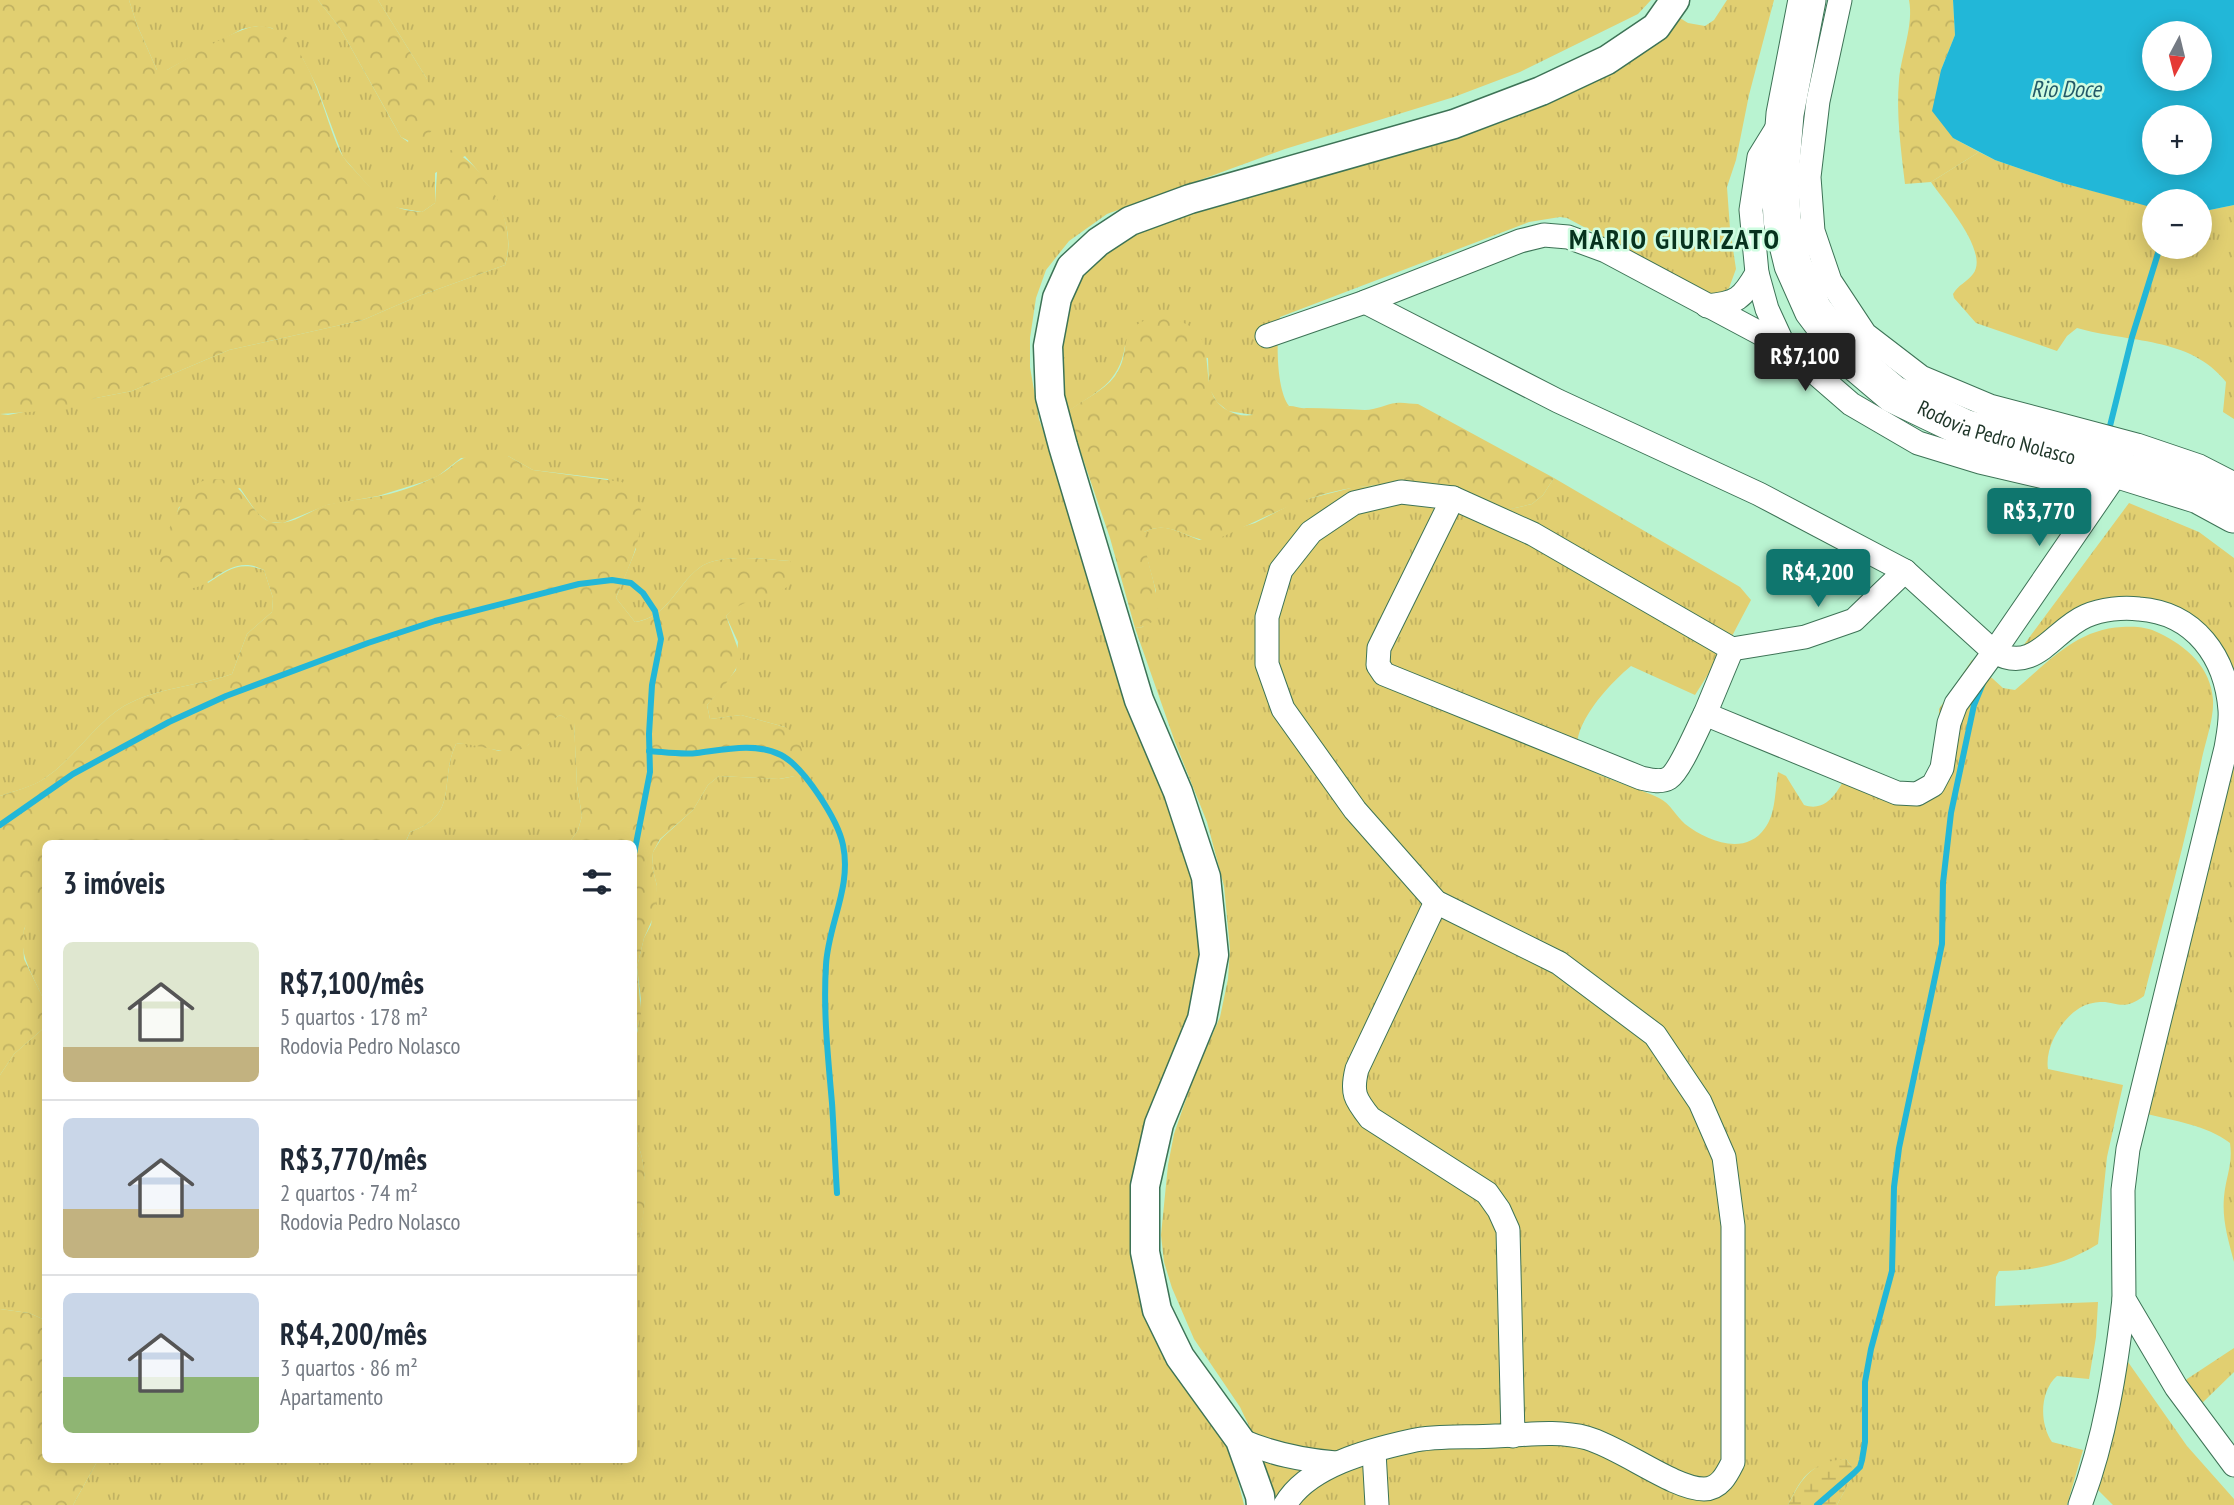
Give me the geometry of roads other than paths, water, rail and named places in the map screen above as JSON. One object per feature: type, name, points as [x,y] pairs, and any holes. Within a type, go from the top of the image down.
[{"type":"highway","name":"Rodovia Pedro Nolasco","points":[[1807,0],[1786,114],[1780,177],[1782,220],[1793,265],[1813,310],[1847,355],[1893,394],[1964,428],[2112,481],[2199,495],[2234,514]]},
{"type":"street","points":[[1261,1505],[1261,1496],[1240,1440],[1180,1357],[1157,1310],[1145,1252],[1145,1186],[1159,1124],[1202,1019],[1214,955],[1206,877],[1178,792],[1139,700],[1050,397],[1048,346],[1057,298],[1071,267],[1098,242],[1130,221],[1190,199],[1454,124],[1541,90],[1607,60],[1656,27],[1675,0]]},
{"type":"street","points":[[1840,0],[1818,102],[1809,177],[1813,231],[1830,281],[1865,334],[1921,377],[1990,406],[2137,445],[2199,466],[2234,484]]},
{"type":"street","points":[[1784,346],[1767,309],[1757,273],[1751,210],[1759,157],[1786,114]]},
{"type":"street","points":[[1267,336],[1365,302],[1520,241],[1544,235],[1567,237],[1606,251],[1784,346],[1852,404],[1918,443],[1980,463],[2112,481],[1956,704],[1949,723],[1942,768],[1933,785],[1917,794],[1897,793],[1705,714]]},
{"type":"street","points":[[1707,306],[1731,303],[1748,290],[1757,273]]},
{"type":"street","points":[[1365,302],[1558,401],[1759,494],[1905,571],[1994,652],[2006,659],[2017,660],[2030,656],[2086,616],[2124,607],[2156,610],[2190,626],[2211,648],[2224,678],[2231,712],[2226,748],[2128,1149],[2123,1190],[2124,1299],[2114,1382],[2090,1478],[2080,1505]]},
{"type":"street","points":[[1285,1505],[1290,1496],[1310,1479],[1336,1463],[1412,1441],[1559,1433],[1587,1438],[1612,1447],[1688,1487],[1707,1489],[1724,1480],[1733,1462],[1733,1226],[1724,1157],[1700,1102],[1655,1035],[1559,963],[1436,902],[1355,810],[1283,709],[1266,664],[1267,617],[1282,569],[1311,532],[1354,503],[1401,492],[1453,498],[1533,534],[1732,649],[1805,637],[1854,620],[1905,571]]},
{"type":"street","points":[[1453,498],[1380,648],[1378,664],[1384,674],[1641,778],[1655,781],[1668,779],[1677,768],[1705,714],[1732,649]]},
{"type":"street","points":[[1436,902],[1357,1069],[1353,1085],[1357,1101],[1370,1118],[1486,1193],[1499,1210],[1507,1230],[1513,1436]]},
{"type":"street","points":[[2124,1299],[2176,1387],[2234,1465]]},
{"type":"street","points":[[1240,1440],[1286,1457],[1336,1463]]},
{"type":"street","points":[[1374,1452],[1377,1505]]},
{"type":"water","name":"Rio Doce","points":[[1953,0],[2234,0],[2234,205],[2212,210],[2212,189],[2142,189],[2142,205],[2059,182],[1995,160],[1953,138],[1932,111],[1941,70],[1955,35]]},
{"type":"waterway","points":[[2108,434],[2132,337],[2156,259]]},
{"type":"waterway","points":[[0,825],[73,774],[169,722],[226,696],[435,621],[579,584],[612,580],[631,583],[643,593],[655,611],[661,639],[652,685],[650,772],[637,840]]},
{"type":"waterway","points":[[1817,1505],[1860,1467],[1862,1460],[1865,1442],[1865,1382],[1892,1271],[1894,1187],[1899,1148],[1942,944],[1943,883],[1951,813],[1974,705],[1983,683]]},
{"type":"waterway","points":[[649,751],[691,754],[750,748],[781,755],[809,782],[840,834],[845,861],[844,876],[828,950],[825,982],[837,1193]]},
{"type":"district","name":"MARIO GIURIZATO","points":[[1675,239]]}]
